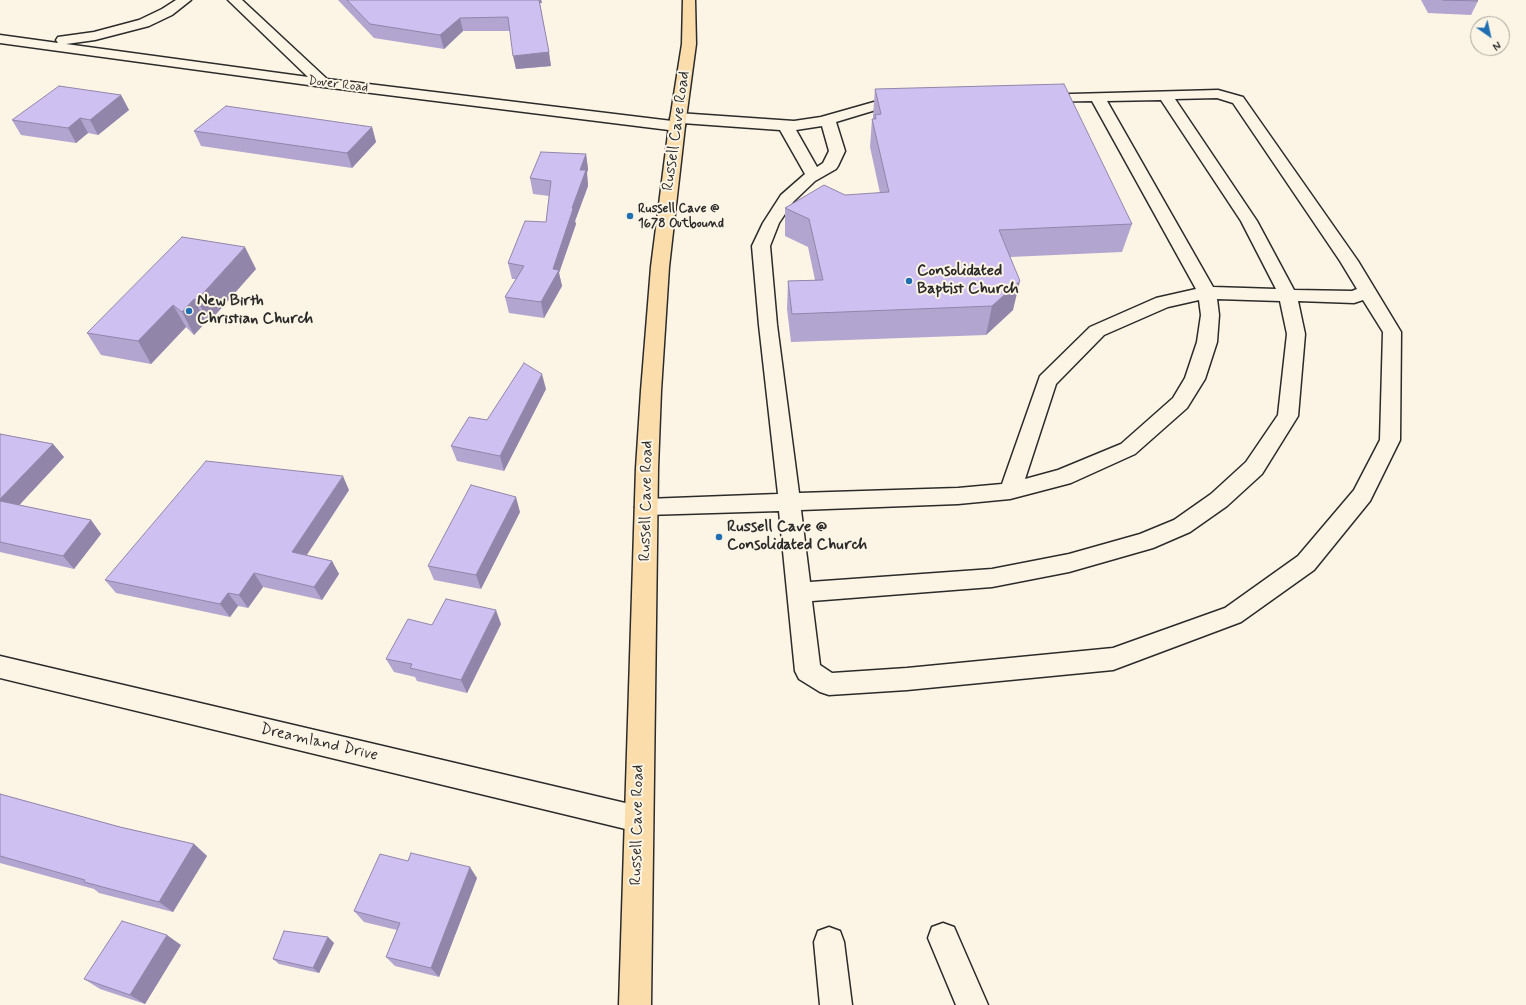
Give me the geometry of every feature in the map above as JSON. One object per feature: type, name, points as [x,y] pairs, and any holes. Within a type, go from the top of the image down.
[{"type":"main road","name":"Russell Cave Road","points":[[635,1005],[647,468],[651,391],[658,298],[677,122],[689,44],[689,0]]},
{"type":"street","points":[[18,42],[73,39],[120,30],[144,23],[167,12],[185,0]]},
{"type":"street","points":[[234,0],[323,83]]},
{"type":"street","name":"Dover Road","points":[[0,39],[323,83],[677,122],[794,126],[828,120],[888,102],[919,101]]},
{"type":"street","points":[[828,120],[837,151],[830,166],[809,178],[787,199],[771,223],[761,246],[808,671],[829,684],[907,679],[1113,659],[1233,615],[1306,562],[1362,495],[1390,440],[1392,332],[1345,255],[1238,100],[1218,94],[1028,98]]},
{"type":"street","points":[[799,592],[992,578],[1068,563],[1145,542],[1182,526],[1219,500],[1254,468],[1288,416],[1296,334],[1288,295],[1248,221],[1165,95]]},
{"type":"street","points":[[646,507],[958,496],[1010,491],[1063,477],[1128,450],[1180,403],[1195,379],[1207,342],[1210,315],[1207,293],[1098,97]]},
{"type":"street","points":[[785,125],[814,175]]},
{"type":"street","points":[[1010,491],[1047,381],[1097,331],[1162,302],[1207,293],[1354,297],[1367,292]]},
{"type":"street","name":"Dreamland Drive","points":[[0,667],[638,819]]},
{"type":"street","points":[[943,938],[972,1005]]},
{"type":"street","points":[[829,942],[836,1005]]},
{"type":"building","points":[[347,0],[539,0],[549,52],[513,56],[508,17],[460,18],[440,35],[370,24]]},
{"type":"building","points":[[1443,0],[1477,0],[1478,1]]},
{"type":"building","points":[[1064,84],[1132,224],[999,230],[1020,281],[992,306],[792,314],[788,281],[823,280],[809,219],[785,208],[824,185],[845,195],[889,192],[872,119],[876,119],[875,115],[881,114],[875,89]]},
{"type":"building","points":[[59,86],[121,95],[90,120],[80,118],[68,128],[12,120]]},
{"type":"building","points":[[226,106],[372,127],[347,153],[194,131]]},
{"type":"building","points":[[541,152],[586,154],[580,170],[586,170],[572,208],[573,209],[553,269],[559,270],[541,302],[505,297],[524,266],[508,263],[525,221],[546,222],[551,181],[530,178]]},
{"type":"building","points":[[182,237],[245,247],[197,300],[194,299],[182,312],[173,305],[138,341],[87,333]]},
{"type":"building","points":[[524,363],[542,374],[500,456],[451,446],[469,417],[487,420]]},
{"type":"building","points":[[0,434],[53,444],[0,499]]},
{"type":"building","points":[[206,461],[343,476],[292,552],[332,561],[314,587],[254,573],[239,595],[228,593],[220,604],[105,580]]},
{"type":"building","points":[[471,485],[516,497],[476,575],[428,566]]},
{"type":"building","points":[[0,501],[91,520],[63,556],[0,542]]},
{"type":"building","points":[[446,599],[496,610],[461,680],[410,668],[412,664],[386,659],[408,619],[432,625]]},
{"type":"building","points":[[0,794],[120,827],[194,844],[159,902],[84,882],[85,880],[0,856]]},
{"type":"building","points":[[411,853],[470,867],[431,968],[386,957],[400,923],[354,911],[380,854],[408,861]]},
{"type":"building","points":[[122,921],[167,935],[130,995],[84,979]]},
{"type":"building","points":[[284,931],[328,937],[313,968],[273,959]]},
{"type":"place","name":"Russell Cave @ 1678 Outbound","points":[[630,216]]},
{"type":"place","name":"Consolidated Baptist Church","points":[[909,281]]},
{"type":"place","name":"New Birth Christian Church","points":[[189,311]]},
{"type":"place","name":"Russell Cave @ Consolidated Church","points":[[719,537]]}]
